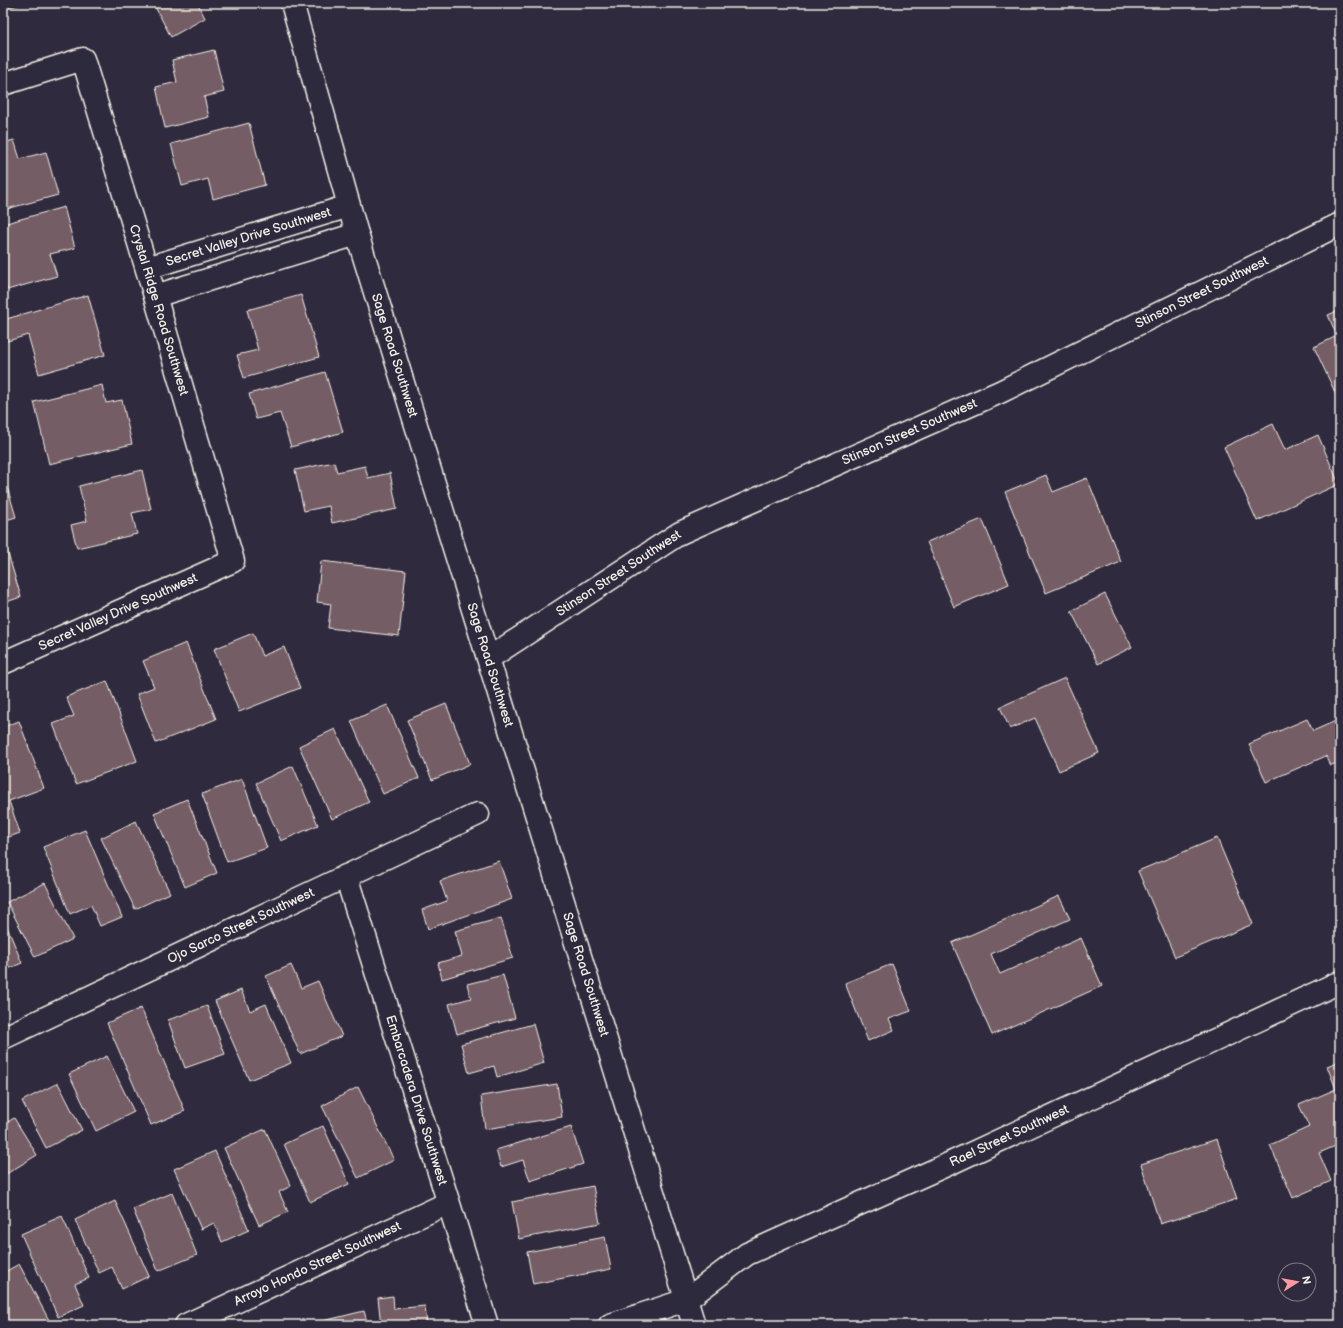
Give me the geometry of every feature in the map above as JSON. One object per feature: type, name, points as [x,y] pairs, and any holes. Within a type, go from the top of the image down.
[{"type":"street","name":"Sage Road Southwest","points":[[292,3],[357,234],[694,1325]]},
{"type":"street","name":"Crystal Ridge Road Southwest","points":[[3,84],[83,59],[147,268],[233,561]]},
{"type":"street","name":"Secret Valley Drive Southwest","points":[[147,268],[349,206]]},
{"type":"street","name":"Stinson Street Southwest","points":[[489,658],[680,533],[1000,392],[1340,224]]},
{"type":"street","points":[[155,296],[357,234]]},
{"type":"street","name":"Secret Valley Drive Southwest","points":[[3,663],[233,561]]},
{"type":"street","name":"Ojo Sarco Street Southwest","points":[[3,1038],[478,814]]},
{"type":"street","name":"Embarcadera Drive Southwest","points":[[346,876],[487,1325]]},
{"type":"street","name":"Rael Street Southwest","points":[[610,1325],[686,1300],[747,1254],[953,1162],[1340,982]]},
{"type":"street","name":"Arroyo Hondo Street Southwest","points":[[186,1325],[448,1203]]},
{"type":"building","points":[[3,3],[25,3],[3,9]]},
{"type":"building","points":[[153,3],[200,3],[198,4],[205,18],[171,37]]},
{"type":"building","points":[[214,50],[224,92],[204,97],[209,117],[165,128],[156,87],[177,82],[172,60]]},
{"type":"building","points":[[249,123],[265,185],[213,199],[208,179],[182,186],[171,144]]},
{"type":"building","points":[[14,140],[20,159],[46,152],[58,195],[3,210],[3,143]]},
{"type":"building","points":[[64,207],[75,248],[50,254],[57,276],[7,290],[3,275],[3,224]]},
{"type":"building","points":[[88,295],[105,355],[39,374],[28,335],[4,342],[3,320]]},
{"type":"building","points":[[301,295],[319,357],[244,378],[237,355],[258,350],[247,310]]},
{"type":"building","points":[[1340,310],[1340,403],[1314,347],[1337,336],[1328,315]]},
{"type":"building","points":[[325,372],[343,432],[291,447],[280,413],[256,419],[249,394]]},
{"type":"building","points":[[102,385],[106,403],[122,400],[132,444],[49,464],[34,402]]},
{"type":"building","points":[[1273,424],[1285,450],[1318,435],[1339,484],[1257,521],[1224,447]]},
{"type":"building","points":[[334,462],[337,472],[365,466],[368,478],[390,473],[397,509],[332,523],[329,506],[304,511],[295,470]]},
{"type":"building","points":[[142,470],[151,509],[132,513],[137,534],[77,548],[71,525],[87,521],[79,486]]},
{"type":"building","points":[[3,473],[16,517],[3,521]]},
{"type":"building","points":[[1046,475],[1053,492],[1087,478],[1121,562],[1046,593],[1005,492]]},
{"type":"building","points":[[982,519],[1009,584],[954,607],[927,542]]},
{"type":"building","points":[[3,537],[21,597],[3,603]]},
{"type":"building","points":[[321,561],[406,571],[399,636],[328,628],[331,604],[317,602]]},
{"type":"building","points":[[1105,594],[1132,647],[1098,664],[1071,611]]},
{"type":"building","points":[[253,633],[262,656],[284,647],[300,688],[239,712],[214,649]]},
{"type":"building","points":[[186,643],[216,719],[156,743],[137,694],[154,687],[143,661]]},
{"type":"building","points":[[1065,678],[1099,753],[1059,771],[1035,718],[1010,729],[1000,707]]},
{"type":"building","points":[[107,681],[137,761],[76,784],[53,724],[74,716],[66,697]]},
{"type":"building","points":[[446,704],[470,764],[432,780],[407,720]]},
{"type":"building","points":[[387,705],[419,778],[383,794],[351,721]]},
{"type":"building","points":[[1307,719],[1313,731],[1340,719],[1340,761],[1330,766],[1326,756],[1266,782],[1249,744]]},
{"type":"building","points":[[19,721],[44,788],[9,801],[20,833],[3,839],[3,758],[5,757],[3,751],[3,727]]},
{"type":"building","points":[[335,729],[369,802],[332,819],[299,746]]},
{"type":"building","points":[[293,766],[318,825],[281,841],[256,783]]},
{"type":"building","points":[[242,779],[267,848],[227,862],[202,794]]},
{"type":"building","points":[[187,799],[217,873],[185,887],[154,813]]},
{"type":"building","points":[[136,821],[170,893],[135,909],[101,838]]},
{"type":"building","points":[[85,830],[122,917],[100,926],[91,905],[70,914],[43,847]]},
{"type":"building","points":[[1217,838],[1253,924],[1175,957],[1138,871]]},
{"type":"building","points":[[499,861],[512,899],[428,929],[422,910],[447,901],[440,881]]},
{"type":"building","points":[[45,883],[73,939],[35,957],[7,902]]},
{"type":"building","points":[[1059,896],[1070,919],[991,954],[1000,974],[1081,938],[1102,986],[992,1035],[952,943]]},
{"type":"building","points":[[3,917],[22,963],[3,971]]},
{"type":"building","points":[[501,918],[513,958],[442,979],[438,963],[462,956],[455,931]]},
{"type":"building","points":[[892,964],[911,1011],[889,1019],[894,1030],[868,1041],[845,983]]},
{"type":"building","points":[[291,965],[301,988],[318,981],[342,1036],[300,1054],[266,976]]},
{"type":"building","points":[[503,975],[515,1018],[457,1034],[449,1004],[471,998],[467,984]]},
{"type":"building","points":[[241,990],[250,1011],[266,1004],[291,1063],[249,1080],[215,1001]]},
{"type":"building","points":[[207,1006],[225,1054],[185,1068],[168,1020]]},
{"type":"building","points":[[141,1008],[185,1111],[151,1125],[107,1023]]},
{"type":"building","points":[[533,1024],[544,1063],[497,1077],[494,1066],[469,1073],[461,1044]]},
{"type":"building","points":[[107,1056],[134,1112],[96,1131],[69,1074]]},
{"type":"building","points":[[1340,1061],[1340,1144],[1319,1153],[1331,1181],[1293,1198],[1270,1145],[1309,1127],[1299,1105],[1336,1089],[1327,1066]]},
{"type":"building","points":[[58,1083],[82,1130],[46,1148],[22,1101]]},
{"type":"building","points":[[557,1084],[562,1117],[485,1129],[481,1096]]},
{"type":"building","points":[[358,1087],[394,1160],[358,1178],[322,1106]]},
{"type":"building","points":[[14,1118],[37,1155],[3,1176],[3,1125]]},
{"type":"building","points":[[323,1126],[349,1184],[310,1202],[284,1144]]},
{"type":"building","points":[[571,1127],[583,1164],[530,1181],[523,1160],[501,1167],[496,1150]]},
{"type":"building","points":[[265,1129],[291,1186],[279,1192],[288,1212],[259,1225],[224,1148]]},
{"type":"building","points":[[1217,1139],[1237,1199],[1160,1224],[1141,1164]]},
{"type":"building","points":[[215,1151],[249,1230],[222,1242],[214,1223],[201,1229],[174,1169]]},
{"type":"building","points":[[593,1186],[600,1223],[519,1239],[512,1202]]},
{"type":"building","points":[[172,1193],[197,1255],[158,1271],[133,1209]]},
{"type":"building","points":[[115,1201],[149,1276],[122,1289],[112,1267],[99,1273],[75,1220]]},
{"type":"building","points":[[62,1216],[89,1278],[75,1284],[84,1305],[58,1317],[21,1234]]},
{"type":"building","points":[[605,1237],[611,1269],[533,1284],[527,1252]]},
{"type":"building","points":[[19,1264],[49,1320],[40,1325],[5,1325],[3,1321],[3,1273]]},
{"type":"building","points":[[393,1296],[394,1309],[425,1306],[427,1325],[381,1325],[378,1298]]},
{"type":"building","points":[[364,1311],[368,1325],[324,1325],[323,1321]]}]
